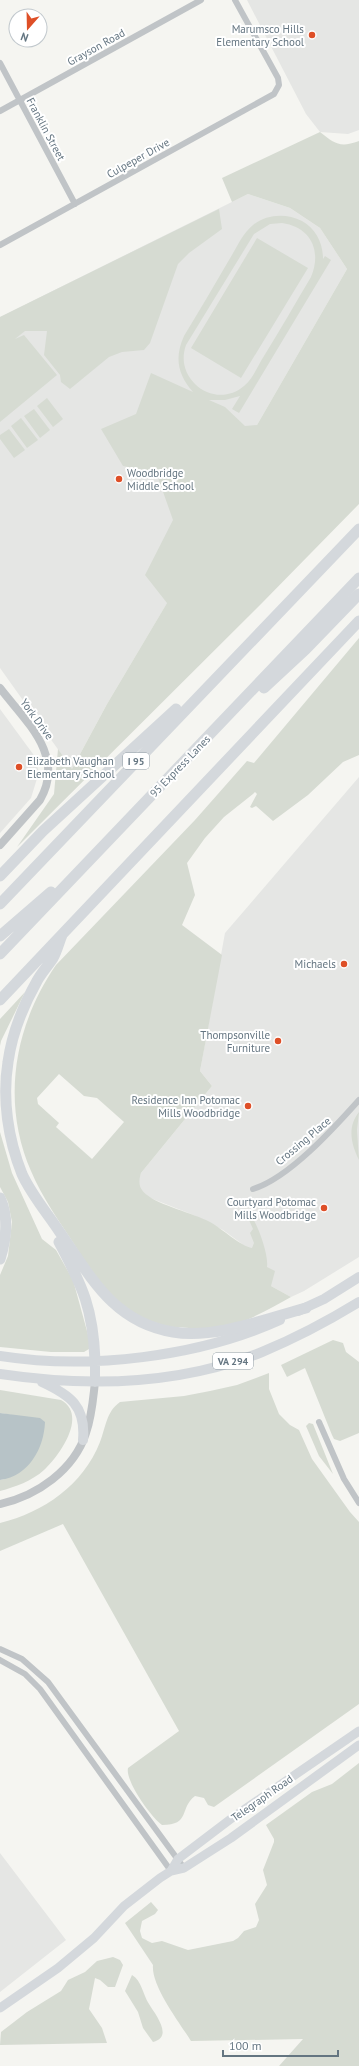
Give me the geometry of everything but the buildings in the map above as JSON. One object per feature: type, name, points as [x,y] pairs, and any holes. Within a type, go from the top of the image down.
[{"type":"highway","name":"I 95","points":[[0,904],[359,528]]},
{"type":"highway","name":"95 Express Lanes","points":[[0,954],[359,578]]},
{"type":"highway","points":[[198,747],[306,649],[359,594]]},
{"type":"highway","points":[[0,876],[43,831],[178,707],[228,656],[272,618]]},
{"type":"highway","points":[[0,1000],[359,621]]},
{"type":"highway","points":[[0,936],[104,846]]},
{"type":"highway","points":[[62,935],[53,957],[38,979],[18,1020],[7,1069],[6,1100],[11,1137],[22,1175],[35,1196],[100,1290],[115,1306],[141,1322],[173,1332],[200,1334],[222,1330],[306,1308]]},
{"type":"highway","points":[[35,1196],[74,1269],[88,1304],[94,1334],[95,1382]]},
{"type":"highway","points":[[0,1198],[5,1224],[5,1237],[0,1259]]},
{"type":"highway","name":"VA 294","points":[[0,1356],[36,1360],[95,1360],[164,1354],[192,1348],[245,1333],[306,1308],[359,1277]]},
{"type":"highway","name":"VA 294","points":[[0,1374],[39,1380],[132,1382],[191,1372],[261,1352],[310,1330],[359,1302]]},
{"type":"highway","points":[[310,1330],[359,1308]]},
{"type":"highway","points":[[39,1380],[62,1391],[75,1403],[83,1420],[83,1440]]},
{"type":"main road","name":"Telegraph Road","points":[[0,2008],[58,1968],[94,1938],[124,1906],[171,1871],[178,1859],[232,1818],[359,1731]]},
{"type":"main road","name":"Telegraph Road","points":[[171,1871],[184,1868],[231,1838],[359,1746]]},
{"type":"street","name":"Grayson Road","points":[[0,111],[201,0]]},
{"type":"street","name":"Culpeper Drive","points":[[0,245],[274,94],[279,82],[235,0]]},
{"type":"street","name":"Franklin Street","points":[[0,63],[75,204]]},
{"type":"street","name":"York Drive","points":[[0,688],[42,744],[49,761],[50,773],[47,787],[40,800],[0,845]]},
{"type":"street","name":"Crossing Place","points":[[253,1189],[270,1181],[308,1153],[338,1125],[359,1100]]},
{"type":"street","points":[[0,1504],[17,1499],[52,1480],[72,1460],[83,1440],[90,1416],[95,1382]]},
{"type":"street","points":[[319,1422],[337,1466],[359,1503]]},
{"type":"street","points":[[0,1649],[22,1659],[48,1682],[184,1868]]},
{"type":"street","points":[[0,1660],[25,1674],[40,1689],[171,1871]]},
{"type":"shaded area","name":"Marumsco Hills Elementary School","points":[[247,0],[359,0],[359,130],[348,134],[320,132],[306,114]]},
{"type":"shaded area","points":[[320,132],[338,144],[347,144],[359,141],[359,504],[262,603],[17,847],[54,794],[58,749],[72,769],[107,704],[167,603],[145,575],[173,520],[156,472],[123,466],[101,429],[136,414],[151,373],[193,392],[184,379],[179,366],[179,352],[184,336],[242,237],[258,221],[270,217],[283,216],[296,218],[302,221],[315,232],[318,237],[322,247],[323,259],[325,256],[331,260],[239,413],[232,409],[240,396],[225,400],[209,400],[225,407],[245,426],[257,425],[347,269],[320,228],[290,208],[248,194],[232,202],[222,178]],"holes":[[[282,223],[292,225],[300,229],[312,242],[315,258],[311,277],[253,376],[247,383],[238,390],[225,395],[206,392],[191,380],[186,371],[184,366],[184,350],[186,345],[254,234],[270,224]]]},
{"type":"shaded area","name":"Woodbridge Middle School","points":[[248,194],[290,208],[320,228],[347,269],[257,425],[182,578],[107,704],[72,769],[0,668],[0,317]]},
{"type":"shaded area","points":[[219,209],[222,229],[189,253],[178,264],[150,343],[144,350],[122,352],[109,357],[70,389],[61,382],[60,375],[44,355],[47,331],[25,331],[15,339],[24,335],[57,375],[0,422],[0,317]]},
{"type":"shaded area","points":[[257,238],[308,268],[241,378],[191,348]]},
{"type":"shaded area","points":[[47,398],[63,419],[53,427],[37,406]]},
{"type":"shaded area","points":[[34,409],[50,430],[40,438],[24,416]]},
{"type":"shaded area","points":[[21,418],[38,440],[27,448],[11,426]]},
{"type":"shaded area","points":[[9,429],[25,450],[14,458],[0,439],[0,435]]},
{"type":"shaded area","points":[[359,638],[359,755],[343,762],[308,795],[273,821],[256,806],[252,808],[250,807],[257,794],[255,792],[224,817],[205,838],[187,863],[195,895],[182,925],[222,955],[200,1071],[212,1086],[141,1173],[140,1180],[142,1190],[152,1199],[210,1222],[243,1244],[252,1248],[254,1243],[250,1233],[253,1229],[245,1211],[246,1209],[254,1220],[261,1236],[266,1254],[267,1267],[275,1271],[271,1286],[291,1297],[254,1317],[224,1328],[206,1330],[180,1327],[159,1327],[142,1320],[130,1312],[119,1303],[99,1281],[40,1190],[31,1171],[22,1145],[16,1118],[16,1065],[30,1013],[56,965],[195,820],[247,761],[254,763]],"holes":[[[59,1074],[84,1096],[97,1098],[124,1122],[92,1159],[56,1127],[59,1123],[38,1104],[37,1098]]]},
{"type":"shaded area","name":"Elizabeth Vaughan Elementary School","points":[[0,709],[33,754],[39,772],[31,798],[0,833]]},
{"type":"shaded area","points":[[359,777],[359,1257],[304,1291],[291,1297],[271,1286],[265,1267],[249,1249],[223,1230],[191,1214],[135,1192],[141,1173],[212,1086],[200,1071],[225,933]]},
{"type":"shaded area","points":[[25,992],[1,1041],[0,1046],[0,1019]]},
{"type":"shaded area","points":[[359,1112],[357,1130],[359,1160],[352,1142],[352,1130],[355,1118]]},
{"type":"shaded area","points":[[0,1132],[12,1173],[42,1239],[56,1250],[73,1280],[90,1342],[89,1349],[84,1352],[51,1352],[0,1347],[0,1275],[8,1256],[12,1222],[8,1202],[0,1187]]},
{"type":"shaded area","points":[[333,1340],[343,1343],[346,1352],[359,1362],[359,1433],[340,1441],[334,1439],[332,1435],[305,1368],[287,1377],[281,1365]]},
{"type":"shaded area","points":[[269,1373],[269,1389],[279,1414],[290,1425],[299,1430],[312,1459],[350,1512],[359,1522],[359,1704],[214,1807],[208,1805],[204,1798],[195,1796],[190,1801],[181,1819],[171,1824],[162,1825],[152,1815],[135,1790],[130,1781],[128,1768],[179,1731],[63,1524],[0,1551],[0,1523],[32,1512],[46,1504],[72,1484],[93,1457],[100,1442],[109,1415],[115,1406],[120,1402],[184,1396],[210,1391],[237,1385]]},
{"type":"shaded area","points":[[0,1390],[61,1400],[69,1407],[72,1415],[72,1425],[64,1445],[44,1470],[29,1480],[0,1491],[0,1480],[5,1479],[12,1415],[0,1413]]},
{"type":"shaded area","points":[[0,1413],[40,1418],[45,1422],[42,1441],[38,1451],[27,1467],[19,1473],[0,1480]]},
{"type":"shaded area","points":[[309,1423],[313,1424],[333,1474],[319,1456],[306,1426]]},
{"type":"shaded area","points":[[359,1763],[359,2066],[279,2066],[303,2039],[191,2041],[161,1994],[154,1974],[153,1965],[125,1923],[151,1902],[158,1910],[155,1914],[142,1921],[140,1931],[142,1938],[152,1943],[162,1941],[188,1950],[233,1941],[244,1931],[256,1927],[259,1920],[255,1904],[267,1885],[263,1870],[274,1842],[274,1839],[266,1825],[312,1792],[332,1784]]},
{"type":"shaded area","points":[[0,1853],[66,1940],[0,1992]]},
{"type":"shaded area","points":[[113,1957],[120,1960],[123,1965],[115,1987],[108,1987],[100,1980],[95,1978],[89,2009],[102,2028],[107,2043],[0,2045],[1,2032],[27,2012],[61,1991],[68,1980],[85,1972],[97,1961]]},
{"type":"shaded area","points":[[132,1975],[140,1984],[163,2030],[159,2039],[153,2042],[143,2028],[138,2012],[125,1991]]},
{"type":"place","name":"Marumsco Hills Elementary School","points":[[312,35]]},
{"type":"place","name":"Woodbridge Middle School","points":[[119,479]]},
{"type":"place","name":"Elizabeth Vaughan Elementary School","points":[[19,767]]},
{"type":"place","name":"Michaels","points":[[344,964]]},
{"type":"place","name":"Thompsonville Furniture","points":[[278,1041]]},
{"type":"place","name":"Residence Inn Potomac Mills Woodbridge","points":[[248,1106]]},
{"type":"place","name":"Courtyard Potomac Mills Woodbridge","points":[[324,1208]]}]
